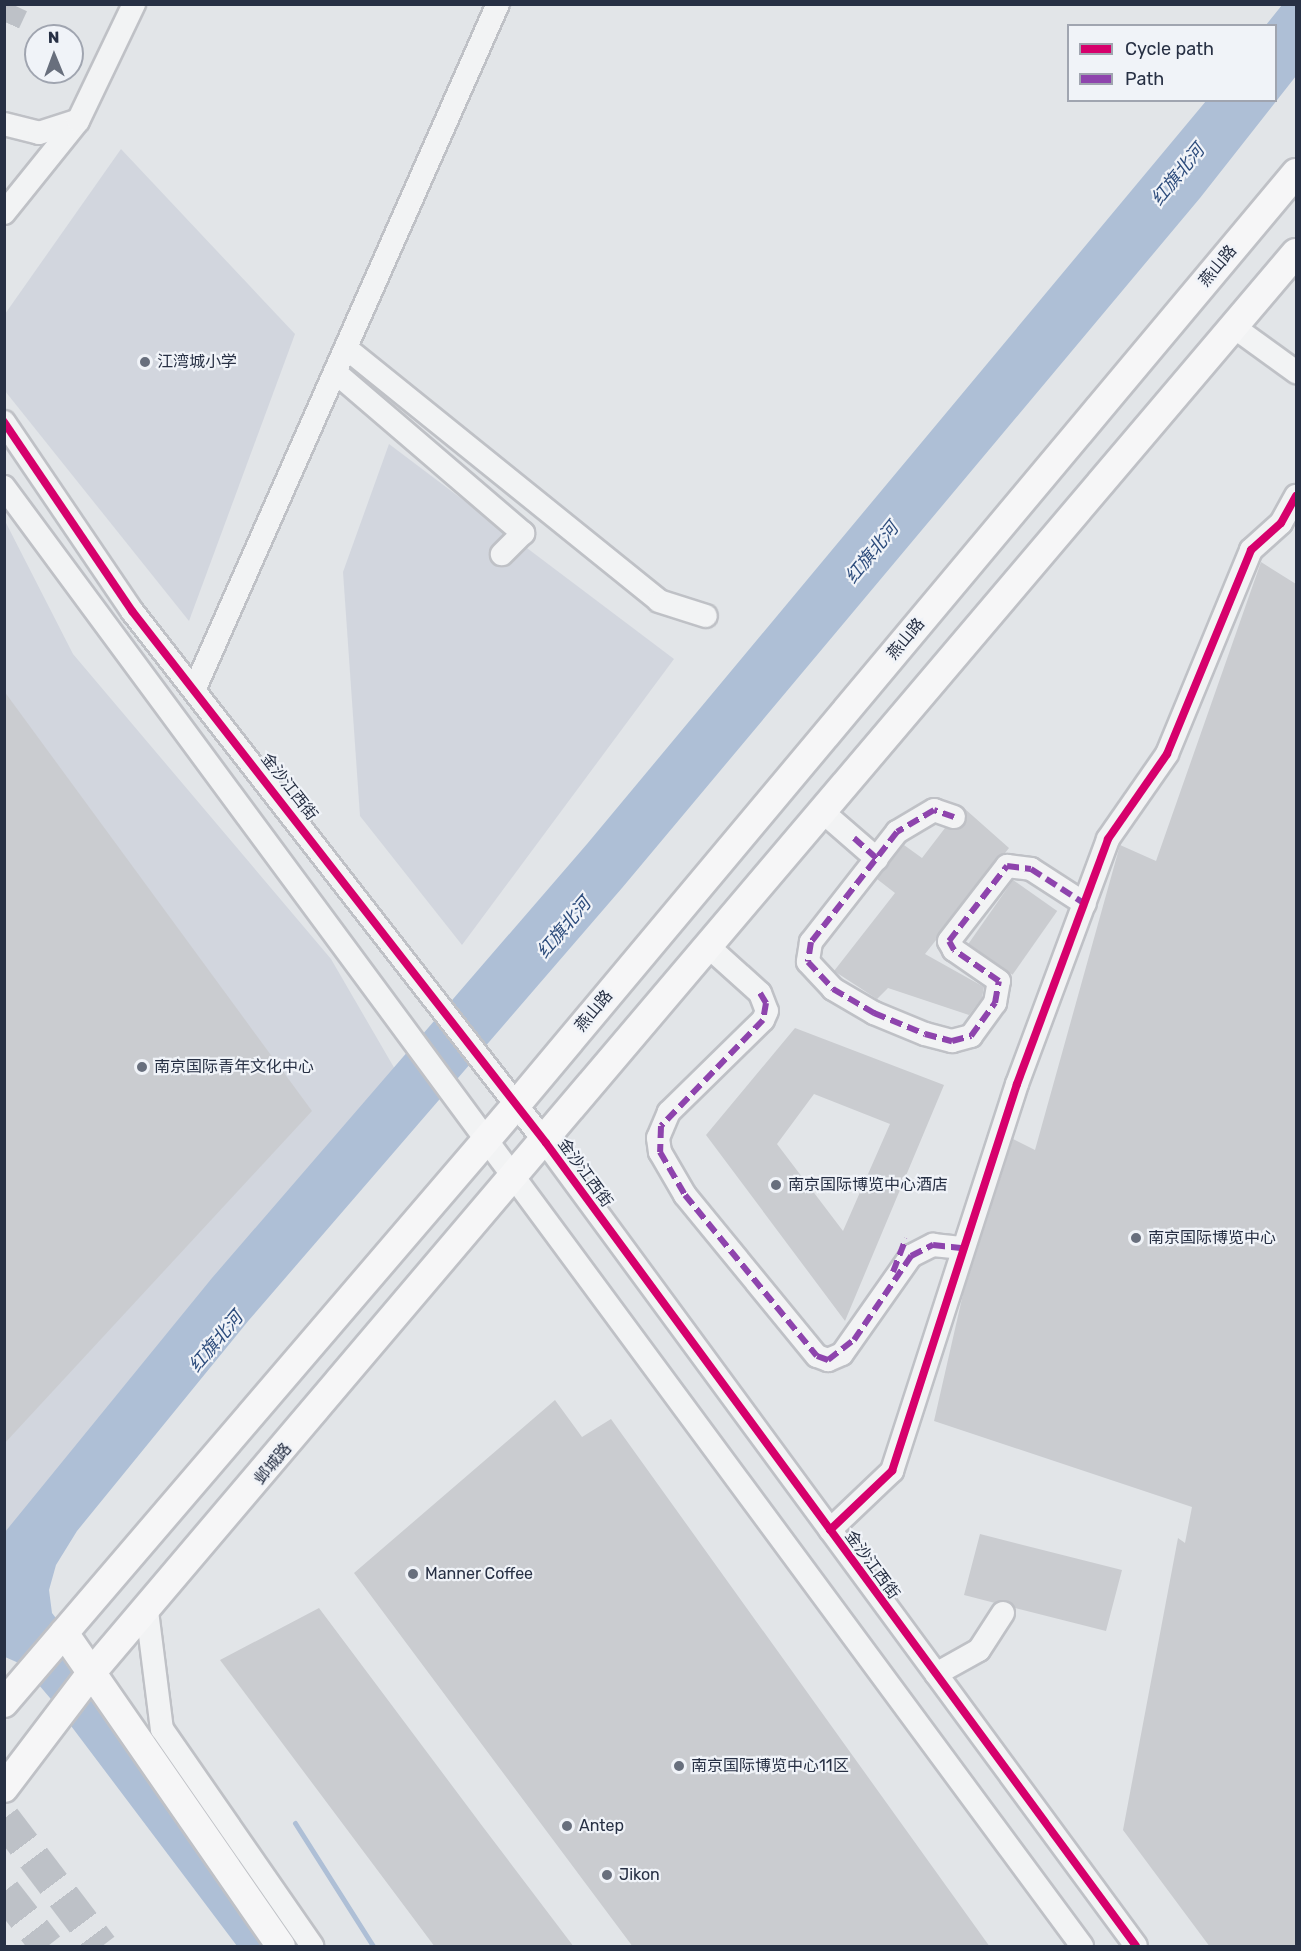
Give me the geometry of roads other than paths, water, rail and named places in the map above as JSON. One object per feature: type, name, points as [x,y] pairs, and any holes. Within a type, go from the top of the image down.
[{"type":"main road","name":"燕山路","points":[[517,1104],[1296,173]]},
{"type":"main road","points":[[546,1143],[1296,253]]},
{"type":"main road","points":[[4,1703],[517,1104]]},
{"type":"main road","name":"邺城路","points":[[4,1788],[92,1672],[147,1611],[546,1143]]},
{"type":"main road","points":[[64,1633],[281,1947]]},
{"type":"street","points":[[4,213],[78,121],[134,4]]},
{"type":"street","points":[[195,688],[498,4]]},
{"type":"street","points":[[4,123],[39,133],[78,121]]},
{"type":"street","points":[[1234,327],[1296,372]]},
{"type":"street","points":[[345,348],[659,601],[706,616]]},
{"type":"street","points":[[335,372],[523,533],[502,554]]},
{"type":"street","name":"金沙江西街","points":[[4,422],[132,611],[195,688],[517,1104],[1136,1947]]},
{"type":"street","points":[[4,488],[488,1138],[515,1180],[1082,1947]]},
{"type":"street","points":[[830,1530],[892,1471],[961,1248],[1108,839],[1167,754],[1235,579],[1251,550],[1281,523],[1296,496]]},
{"type":"street","points":[[954,817],[934,810],[922,814],[897,832],[811,942],[808,962],[833,989],[874,1014],[952,1041],[971,1036],[985,1025],[999,981],[949,941],[1007,866],[1031,869],[1084,904]]},
{"type":"street","points":[[824,813],[877,859]]},
{"type":"street","points":[[710,948],[760,993],[767,1011],[764,1020],[665,1119],[658,1138],[668,1170],[817,1356],[828,1360],[842,1354],[890,1280],[911,1256],[933,1245],[961,1248]]},
{"type":"street","points":[[890,1280],[906,1238]]},
{"type":"street","points":[[147,1611],[162,1729],[312,1947]]},
{"type":"street","points":[[936,1674],[979,1650],[1003,1613]]},
{"type":"water","points":[[1282,5],[1296,5],[1296,76],[1277,100],[1277,24],[1267,24]]},
{"type":"water","name":"红旗北河","points":[[1205,102],[1276,102],[1200,198],[622,888],[249,1320],[77,1531],[56,1565],[49,1590],[52,1613],[306,1946],[237,1946],[50,1698],[21,1664],[5,1657],[5,1532],[212,1278],[587,844]]},
{"type":"waterway","points":[[295,1823],[373,1946]]},
{"type":"tunnel","points":[[4,21],[12,4]]},
{"type":"tunnel","points":[[4,1818],[101,1946]]},
{"type":"tunnel","points":[[4,1891],[47,1946]]},
{"type":"place","name":"江湾城小学","points":[[145,362]]},
{"type":"place","name":"南京国际青年文化中心","points":[[142,1067]]},
{"type":"place","name":"南京国际博览中心酒店","points":[[776,1185]]},
{"type":"place","name":"南京国际博览中心","points":[[1136,1238]]},
{"type":"place","name":"Manner Coffee","points":[[413,1574]]},
{"type":"place","name":"南京国际博览中心11区","points":[[679,1766]]},
{"type":"place","name":"Antep","points":[[567,1826]]},
{"type":"place","name":"Jikon","points":[[607,1875]]}]
